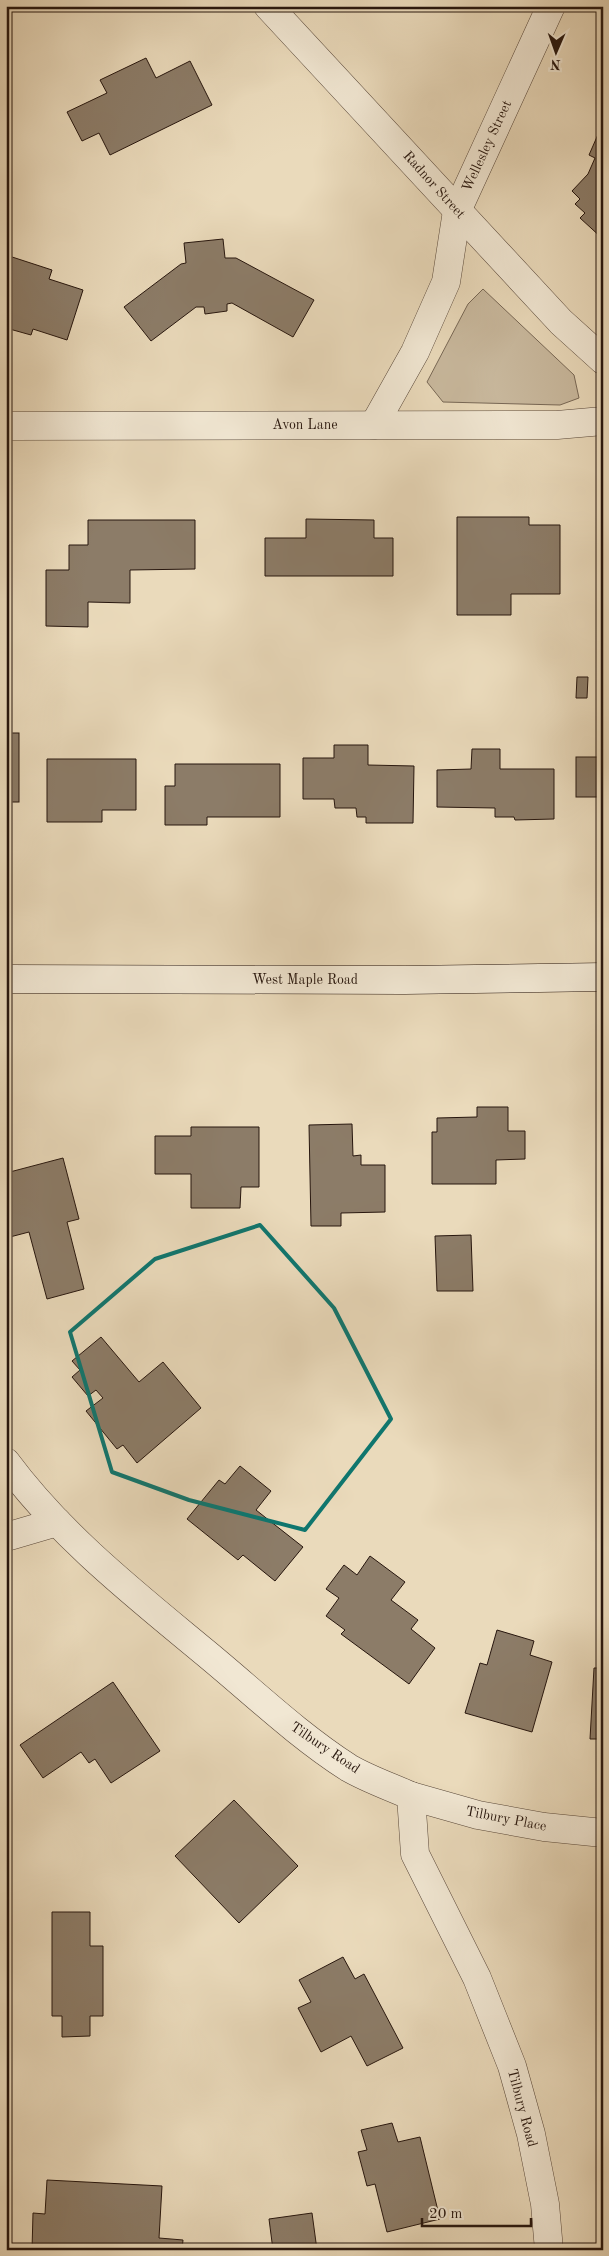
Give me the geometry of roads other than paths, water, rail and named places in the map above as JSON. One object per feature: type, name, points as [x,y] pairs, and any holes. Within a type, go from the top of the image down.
[{"type":"street","name":"Radnor Street","points":[[268,6],[561,322],[603,360]]},
{"type":"street","name":"Wellesley Street","points":[[374,424],[415,352],[446,282],[457,210],[551,6]]},
{"type":"street","name":"Avon Lane","points":[[6,426],[557,425],[603,421]]},
{"type":"street","name":"West Maple Road","points":[[6,979],[405,980],[603,977]]},
{"type":"street","name":"Tilbury Road","points":[[6,1462],[24,1486],[57,1522],[132,1592],[301,1734],[351,1769],[411,1796],[415,1854],[477,1978],[512,2066],[531,2134],[545,2204],[549,2250]]},
{"type":"street","points":[[6,1537],[57,1522]]},
{"type":"street","name":"Tilbury Place","points":[[411,1796],[478,1815],[544,1828],[603,1832]]}]
